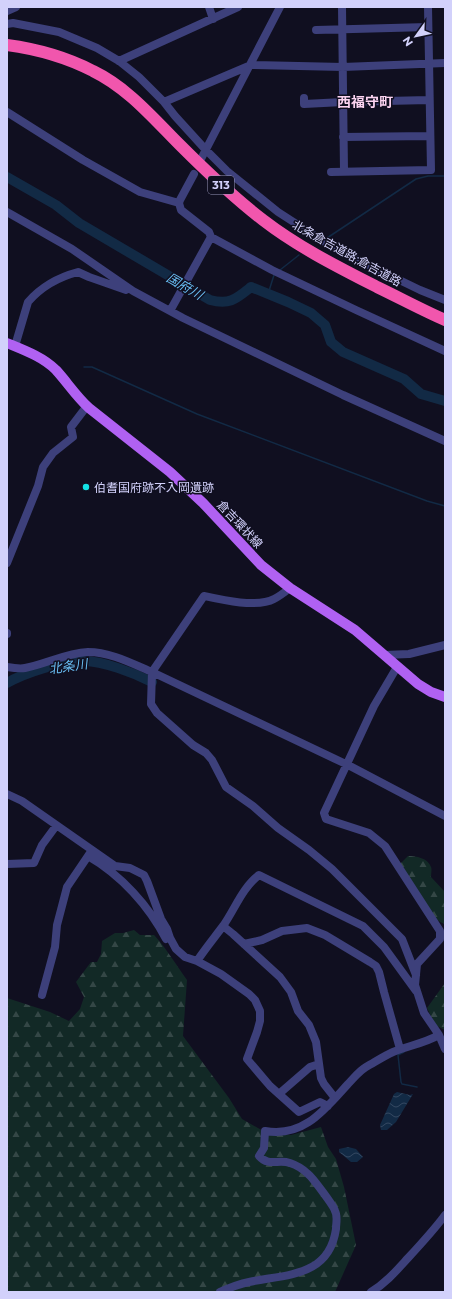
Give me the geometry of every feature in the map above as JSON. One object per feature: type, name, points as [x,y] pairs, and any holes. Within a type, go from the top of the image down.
[{"type":"highway","name":"北条倉吉道路;倉吉道路","points":[[7,45],[33,49],[55,55],[94,71],[108,79],[148,111],[214,178],[279,231],[318,256],[445,320]]},
{"type":"highway","name":"北条倉吉道路;倉吉道路","points":[[7,52],[37,57],[53,62],[91,76],[104,84],[133,106],[236,206],[287,244],[358,284],[445,326]]},
{"type":"main road","name":"倉吉環状線","points":[[11,344],[31,353],[48,363],[56,370],[78,398],[170,472],[203,503],[261,565],[290,588],[355,630],[418,684],[431,692],[445,697]]},
{"type":"street","points":[[7,11],[16,7]]},
{"type":"street","points":[[209,7],[213,19]]},
{"type":"street","points":[[119,61],[238,7]]},
{"type":"street","points":[[201,159],[280,7]]},
{"type":"street","points":[[342,7],[341,29],[344,171]]},
{"type":"street","points":[[331,172],[431,170],[428,7]]},
{"type":"street","points":[[7,24],[13,23],[59,32],[97,48],[119,61],[139,77],[164,102],[205,149],[227,170],[278,212],[308,232],[356,259],[420,290],[445,300]]},
{"type":"street","points":[[316,30],[428,27]]},
{"type":"street","points":[[164,102],[251,65],[343,68],[445,64]]},
{"type":"street","points":[[304,98],[304,104],[430,100]]},
{"type":"street","points":[[7,112],[83,160],[140,192],[179,203]]},
{"type":"street","points":[[343,137],[430,136]]},
{"type":"street","points":[[172,307],[210,239],[209,232],[181,210],[179,203],[194,174]]},
{"type":"street","points":[[7,212],[72,248],[133,291],[172,307],[317,383],[445,441]]},
{"type":"street","points":[[210,239],[237,251],[295,281],[445,350]]},
{"type":"street","points":[[11,344],[28,302],[32,297],[54,281],[68,274],[78,272],[128,291],[133,291]]},
{"type":"street","points":[[7,563],[38,486],[43,467],[53,453],[73,437],[72,427],[87,406]]},
{"type":"street","points":[[290,588],[274,599],[263,602],[230,601],[204,596],[152,672],[151,704],[157,713],[212,760],[226,787],[253,806],[278,828],[309,850],[332,869],[402,939],[416,975]]},
{"type":"street","points":[[384,655],[409,654],[445,645]]},
{"type":"street","points":[[7,667],[24,668],[74,654],[87,652],[103,654],[126,661],[348,765],[445,816]]},
{"type":"street","points":[[397,667],[374,706],[348,765],[324,813],[326,819],[369,833],[385,846],[440,931],[442,936],[440,939],[417,964],[415,985],[424,1013],[439,1035],[445,1049]]},
{"type":"street","points":[[7,794],[22,801],[56,826],[114,874],[138,898],[158,925],[166,940]]},
{"type":"street","points":[[7,864],[34,863],[42,845],[56,826]]},
{"type":"street","points":[[90,853],[115,866],[130,868],[144,875],[161,919],[176,949],[185,957],[197,961],[221,974],[255,1000],[260,1011],[260,1020],[247,1059],[270,1086],[280,1093],[299,1112],[320,1102],[328,1106]]},
{"type":"street","points":[[42,996],[55,947],[57,925],[66,887],[90,853]]},
{"type":"street","points":[[197,961],[223,926],[246,889],[253,880],[259,876],[363,926],[384,947],[418,993]]},
{"type":"street","points":[[223,926],[234,934],[286,984],[298,1011],[309,1025],[316,1042],[321,1078],[330,1093],[335,1098]]},
{"type":"street","points":[[244,944],[262,940],[282,931],[307,928],[325,935],[376,966],[379,972],[400,1049]]},
{"type":"street","points":[[220,1292],[247,1282],[284,1276],[308,1269],[326,1256],[332,1244],[336,1222],[336,1212],[309,1174],[290,1163],[264,1161],[259,1156],[264,1148],[265,1131],[278,1133],[297,1129],[317,1116],[362,1070],[391,1052],[439,1035]]},
{"type":"street","points":[[280,1093],[310,1067],[319,1064]]},
{"type":"street","points":[[371,1292],[392,1276],[432,1232],[445,1215]]},
{"type":"green space","points":[[408,856],[418,857],[427,861],[431,868],[431,877],[445,892],[445,924],[438,921],[425,907],[412,890],[398,866]]},
{"type":"green space","points":[[134,930],[140,935],[154,935],[187,980],[183,1036],[229,1098],[242,1119],[265,1132],[291,1135],[321,1127],[328,1147],[336,1159],[344,1187],[356,1245],[335,1292],[7,1292],[7,998],[50,1012],[69,1021],[80,1009],[84,997],[76,982],[91,962],[97,962],[101,954],[102,941],[115,933],[123,933]]},
{"type":"green space","points":[[445,983],[445,1030],[435,1025],[427,1008]]},
{"type":"water","points":[[397,1092],[410,1095],[413,1094],[396,1122],[387,1130],[381,1130],[380,1125],[394,1094]]},
{"type":"water","points":[[348,1147],[356,1149],[363,1157],[357,1162],[351,1162],[339,1152],[339,1149]]},
{"type":"waterway","points":[[327,238],[416,179],[428,176],[445,176]]},
{"type":"waterway","name":"国府川","points":[[7,177],[56,205],[79,223],[210,300],[223,302],[232,300],[251,287],[311,313],[325,325],[331,342],[343,352],[404,379],[421,394],[445,401]]},
{"type":"waterway","points":[[280,270],[299,255]]},
{"type":"waterway","points":[[268,294],[274,275]]},
{"type":"waterway","points":[[84,367],[92,367],[197,414],[427,501],[445,506]]},
{"type":"waterway","name":"北条川","points":[[7,683],[23,675],[44,668],[76,661],[100,663],[118,668],[152,682]]},
{"type":"waterway","points":[[404,1052],[398,1055],[401,1082],[402,1084],[417,1087]]},
{"type":"place","name":"伯耆国府跡不入岡遺跡","points":[[86,487]]},
{"type":"district","name":"西福守町","points":[[365,102]]}]
